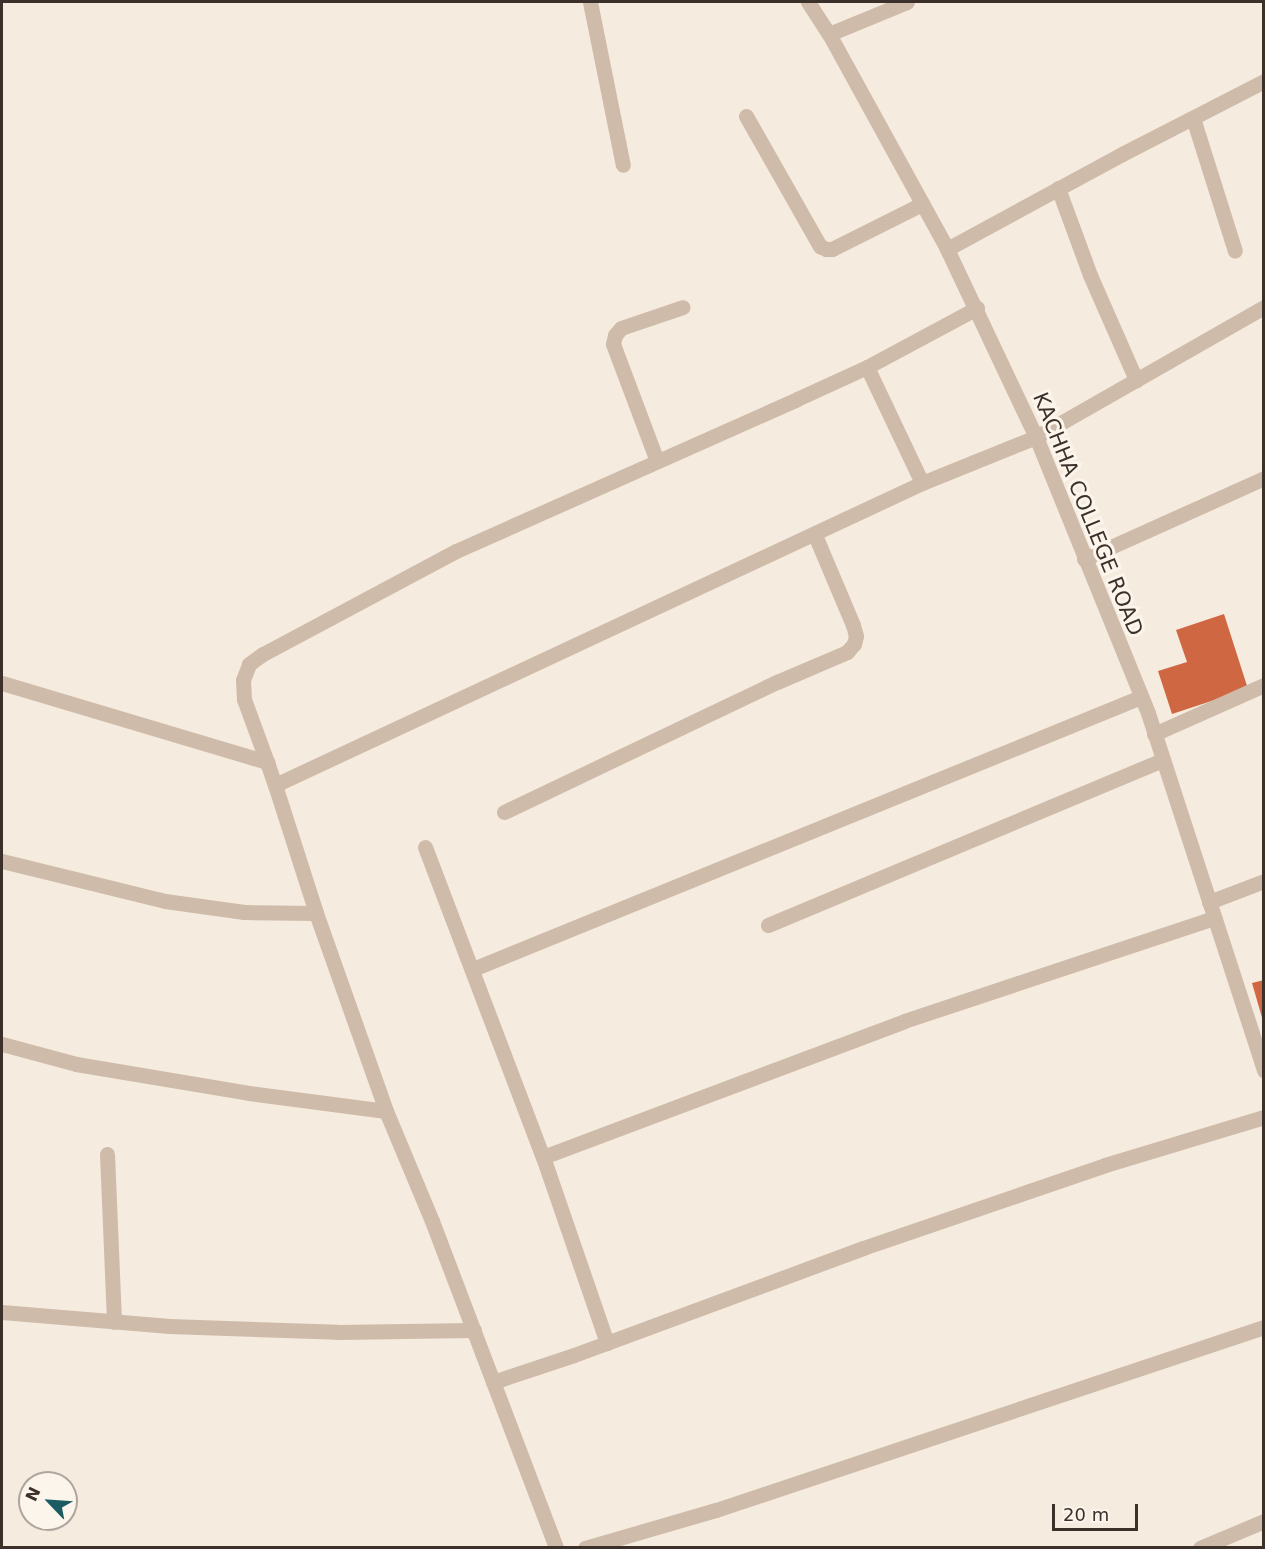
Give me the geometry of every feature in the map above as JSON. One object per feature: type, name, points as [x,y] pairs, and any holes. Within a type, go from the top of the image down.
[{"type":"street","points":[[590,2],[623,165]]},
{"type":"street","name":"KACHHA COLLEGE ROAD","points":[[808,2],[829,34],[947,249],[1036,437],[1155,734],[1214,918],[1261,1053],[1263,1071]]},
{"type":"street","points":[[829,34],[907,2]]},
{"type":"street","points":[[947,249],[1263,81]]},
{"type":"street","points":[[746,116],[820,246],[826,249],[832,249],[922,204]]},
{"type":"street","points":[[1193,118],[1235,251]]},
{"type":"street","points":[[1058,188],[1090,275],[1136,380]]},
{"type":"street","points":[[657,461],[614,344],[615,335],[621,328],[683,307]]},
{"type":"street","points":[[276,785],[922,483],[1036,437],[1263,307]]},
{"type":"street","points":[[556,1548],[474,1330],[386,1111],[316,913],[276,785],[244,699],[243,680],[249,664],[263,654],[456,551],[867,367],[977,309]]},
{"type":"street","points":[[867,367],[922,483]]},
{"type":"street","points":[[1084,559],[1263,478]]},
{"type":"street","points":[[504,812],[756,692],[847,652],[854,644],[856,636],[854,625],[815,535]]},
{"type":"street","points":[[2,683],[267,762]]},
{"type":"street","points":[[1155,734],[1263,686]]},
{"type":"street","points":[[473,969],[1141,696]]},
{"type":"street","points":[[768,925],[1163,760]]},
{"type":"street","points":[[425,847],[543,1158],[607,1343]]},
{"type":"street","points":[[2,861],[165,901],[244,912],[316,913]]},
{"type":"street","points":[[1209,902],[1263,880]]},
{"type":"street","points":[[543,1158],[904,1021],[1214,918]]},
{"type":"street","points":[[2,1044],[76,1064],[249,1094],[386,1111]]},
{"type":"street","points":[[493,1382],[607,1343],[918,1229],[1105,1166],[1263,1117]]},
{"type":"street","points":[[107,1154],[114,1322]]},
{"type":"street","points":[[2,1312],[114,1322],[325,1331],[474,1330]]},
{"type":"street","points":[[585,1548],[759,1497],[1263,1328]]},
{"type":"street","points":[[1200,1548],[1263,1521]]},
{"type":"building","points":[[1224,614],[1248,689],[1172,714],[1158,671],[1187,662],[1176,630]]},
{"type":"building","points":[[1264,980],[1264,1021],[1263,1021],[1252,983]]}]
